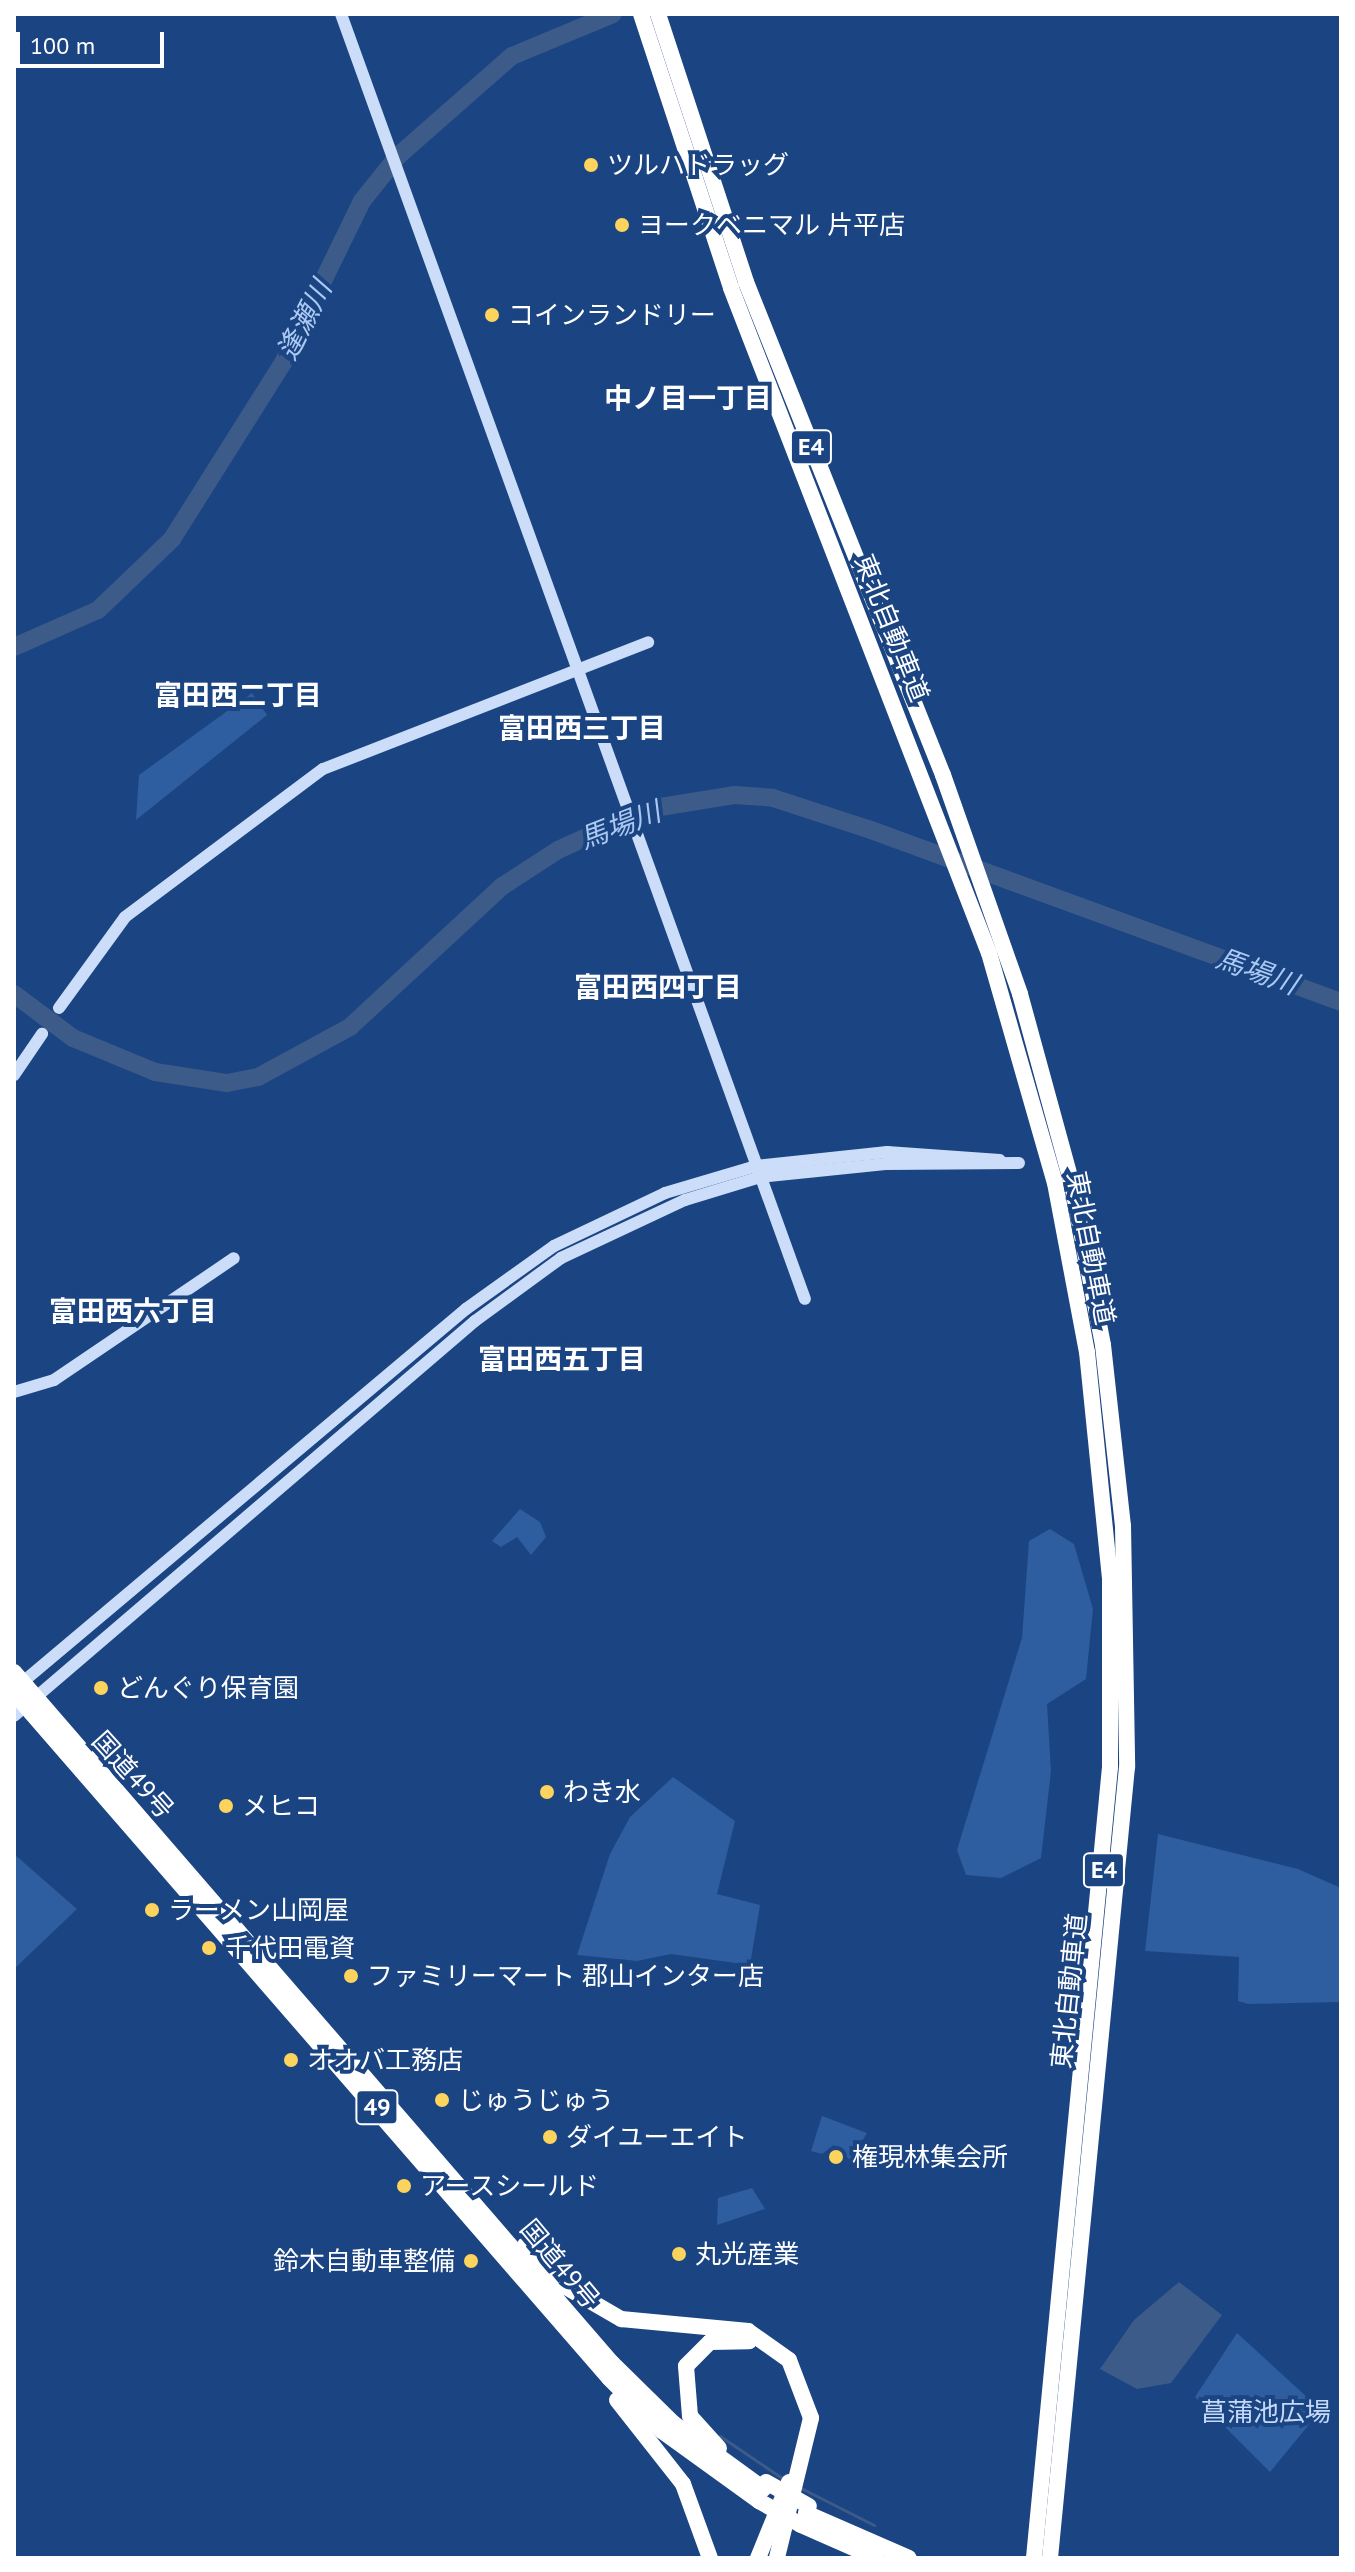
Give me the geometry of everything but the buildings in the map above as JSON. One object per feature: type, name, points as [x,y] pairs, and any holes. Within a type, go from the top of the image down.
[{"type":"highway","name":"東北自動車道","points":[[641,14],[660,50],[746,282],[986,894],[1056,1152],[1114,1425],[1128,1678],[1113,1969],[1050,2558]]},
{"type":"highway","name":"東北自動車道","points":[[658,14],[660,50],[731,288],[948,836],[1056,1152]]},
{"type":"highway","name":"東北自動車道","points":[[1034,2558],[1104,1881],[1112,1680],[1102,1469],[1063,1184]]},
{"type":"highway","name":"国道49号","points":[[20,1694],[452,2171],[640,2393],[763,2491]]},
{"type":"highway","name":"国道49号","points":[[20,1694],[632,2402],[763,2491]]},
{"type":"highway","points":[[452,2171],[594,2308],[651,2326],[748,2331],[789,2360],[811,2418],[777,2558]]},
{"type":"highway","points":[[512,2265],[683,2484],[710,2558]]},
{"type":"highway","points":[[758,2558],[796,2460],[798,2398],[762,2347],[736,2338],[710,2342],[686,2366],[690,2416],[714,2444],[763,2491],[805,2514],[875,2550],[909,2558]]},
{"type":"highway","points":[[1057,2558],[1061,2462]]},
{"type":"street","points":[[341,14],[379,132],[805,1299]]},
{"type":"street","points":[[59,1008],[125,917],[323,769],[648,642]]},
{"type":"street","points":[[14,1075],[42,1034]]},
{"type":"street","points":[[20,1694],[508,1277],[598,1222],[758,1172],[887,1152],[1019,1163],[885,1164],[758,1172],[617,1228],[519,1286],[20,1694]]},
{"type":"street","points":[[14,1392],[54,1380],[234,1258]]},
{"type":"green space","points":[[252,693],[267,715],[136,820],[139,775]]},
{"type":"green space","points":[[520,1509],[540,1522],[546,1537],[531,1555],[517,1537],[501,1547],[492,1541]]},
{"type":"green space","points":[[1050,1529],[1074,1544],[1093,1609],[1086,1679],[1047,1704],[1051,1771],[1041,1858],[1001,1878],[966,1875],[957,1850],[1022,1638],[1029,1541]]},
{"type":"green space","points":[[673,1777],[735,1821],[717,1894],[760,1905],[750,1965],[671,1954],[637,1961],[577,1955],[610,1854],[630,1817]]},
{"type":"green space","points":[[1158,1834],[1298,1869],[1341,1888],[1341,2002],[1248,2004],[1238,2001],[1239,1957],[1145,1951]]},
{"type":"green space","points":[[14,1854],[77,1909],[14,1969]]},
{"type":"green space","points":[[822,2116],[867,2133],[851,2161],[834,2145],[822,2154],[811,2151]]},
{"type":"green space","points":[[752,2188],[765,2209],[717,2225],[718,2198]]},
{"type":"green space","name":"菖蒲池広場","points":[[1237,2333],[1321,2410],[1270,2472],[1195,2397]]},
{"type":"shaded area","points":[[1179,2282],[1222,2315],[1171,2383],[1137,2389],[1100,2369],[1134,2320]]},
{"type":"waterway","name":"逢瀬川","points":[[14,647],[98,610],[172,539],[283,363],[362,201],[398,156],[512,56],[613,14]]},
{"type":"waterway","name":"馬場川","points":[[14,994],[73,1038],[155,1072],[227,1083],[258,1077],[350,1027],[501,887],[558,850],[648,809],[734,795],[773,798],[871,830],[1341,1002]]},
{"type":"waterway","points":[[720,2436],[785,2480]]},
{"type":"waterway","points":[[799,2487],[874,2525]]},
{"type":"place","name":"ツルハドラッグ","points":[[591,165]]},
{"type":"place","name":"ヨークベニマル 片平店","points":[[622,225]]},
{"type":"place","name":"コインランドリー","points":[[492,315]]},
{"type":"place","name":"どんぐり保育園","points":[[101,1688]]},
{"type":"place","name":"わき水","points":[[547,1792]]},
{"type":"place","name":"メヒコ","points":[[226,1806]]},
{"type":"place","name":"ラーメン山岡屋","points":[[152,1910]]},
{"type":"place","name":"千代田電資","points":[[209,1948]]},
{"type":"place","name":"ファミリーマート 郡山インター店","points":[[351,1976]]},
{"type":"place","name":"オオバ工務店","points":[[291,2060]]},
{"type":"place","name":"じゅうじゅう","points":[[442,2100]]},
{"type":"place","name":"ダイユーエイト","points":[[550,2137]]},
{"type":"place","name":"権現林集会所","points":[[836,2157]]},
{"type":"place","name":"アースシールド","points":[[404,2186]]},
{"type":"place","name":"丸光産業","points":[[679,2254]]},
{"type":"place","name":"鈴木自動車整備","points":[[471,2261]]},
{"type":"district","name":"中ノ目一丁目","points":[[688,398]]},
{"type":"district","name":"富田西二丁目","points":[[238,695]]},
{"type":"district","name":"富田西三丁目","points":[[582,728]]},
{"type":"district","name":"富田西四丁目","points":[[658,987]]},
{"type":"district","name":"富田西六丁目","points":[[133,1311]]},
{"type":"district","name":"富田西五丁目","points":[[562,1359]]}]
